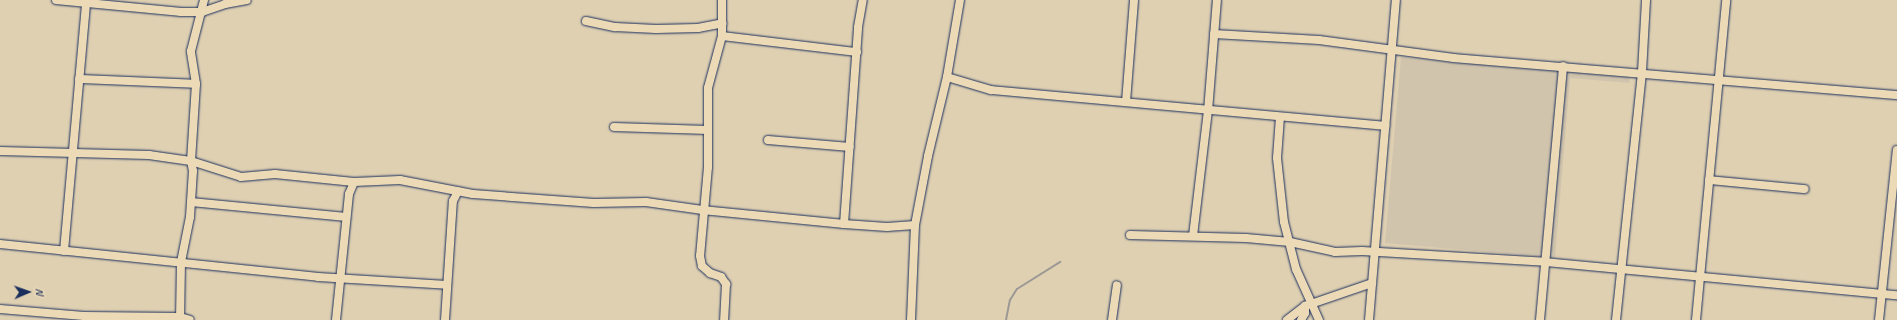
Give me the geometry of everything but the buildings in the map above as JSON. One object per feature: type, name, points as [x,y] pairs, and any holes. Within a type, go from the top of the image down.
[{"type":"street","points":[[56,0],[202,12],[225,4],[247,0]]},
{"type":"street","points":[[180,319],[180,262],[191,202],[193,171],[191,161],[196,84],[191,51],[204,0]]},
{"type":"street","points":[[722,0],[722,36],[708,88],[708,167],[702,210],[700,256],[702,266],[710,273],[721,277],[726,284],[724,320]]},
{"type":"street","points":[[844,224],[857,52],[863,0]]},
{"type":"street","points":[[911,320],[915,225],[928,156],[948,77],[960,0]]},
{"type":"street","points":[[1126,102],[1134,0]]},
{"type":"street","points":[[1193,236],[1208,111],[1217,0]]},
{"type":"street","points":[[1369,320],[1376,254],[1396,0]]},
{"type":"street","points":[[1616,320],[1620,270],[1642,72],[1646,0]]},
{"type":"street","points":[[1696,320],[1726,0]]},
{"type":"street","points":[[64,251],[86,3]]},
{"type":"street","points":[[586,21],[615,27],[656,30],[698,28],[723,23]]},
{"type":"street","points":[[1214,34],[1319,40],[1454,58],[1642,72],[1897,95]]},
{"type":"street","points":[[722,36],[857,52]]},
{"type":"street","points":[[1540,320],[1563,66]]},
{"type":"street","points":[[948,77],[1009,93],[1126,102],[1208,111],[1386,126]]},
{"type":"street","points":[[79,79],[196,84]]},
{"type":"street","points":[[1280,117],[1277,158],[1278,182],[1296,269],[1308,305],[1319,320]]},
{"type":"street","points":[[614,127],[708,130]]},
{"type":"street","points":[[768,140],[850,147]]},
{"type":"street","points":[[1879,320],[1894,195],[1897,150]]},
{"type":"street","points":[[0,151],[149,155],[191,161],[241,177],[275,174],[354,182],[400,180],[458,191],[594,203],[646,202],[702,210],[844,224],[887,227],[915,225]]},
{"type":"street","points":[[1709,180],[1805,188]]},
{"type":"street","points":[[336,320],[346,216],[349,194],[354,182]]},
{"type":"street","points":[[444,320],[448,286],[453,201],[458,191]]},
{"type":"street","points":[[191,202],[346,216]]},
{"type":"street","points":[[1130,235],[1193,236],[1290,242],[1335,252],[1545,262],[1700,278],[1897,295]]},
{"type":"street","points":[[0,244],[340,278],[448,286]]},
{"type":"street","points":[[1287,320],[1308,305],[1372,283]]},
{"type":"street","points":[[1112,320],[1117,285]]},
{"type":"street","points":[[1300,320],[1308,305]]},
{"type":"street","points":[[0,309],[56,317],[190,320]]},
{"type":"shaded area","points":[[1401,57],[1629,77],[1630,83],[1570,78],[1555,258],[1385,243]]},
{"type":"waterway","points":[[1006,320],[1010,300],[1017,289],[1060,262]]}]
